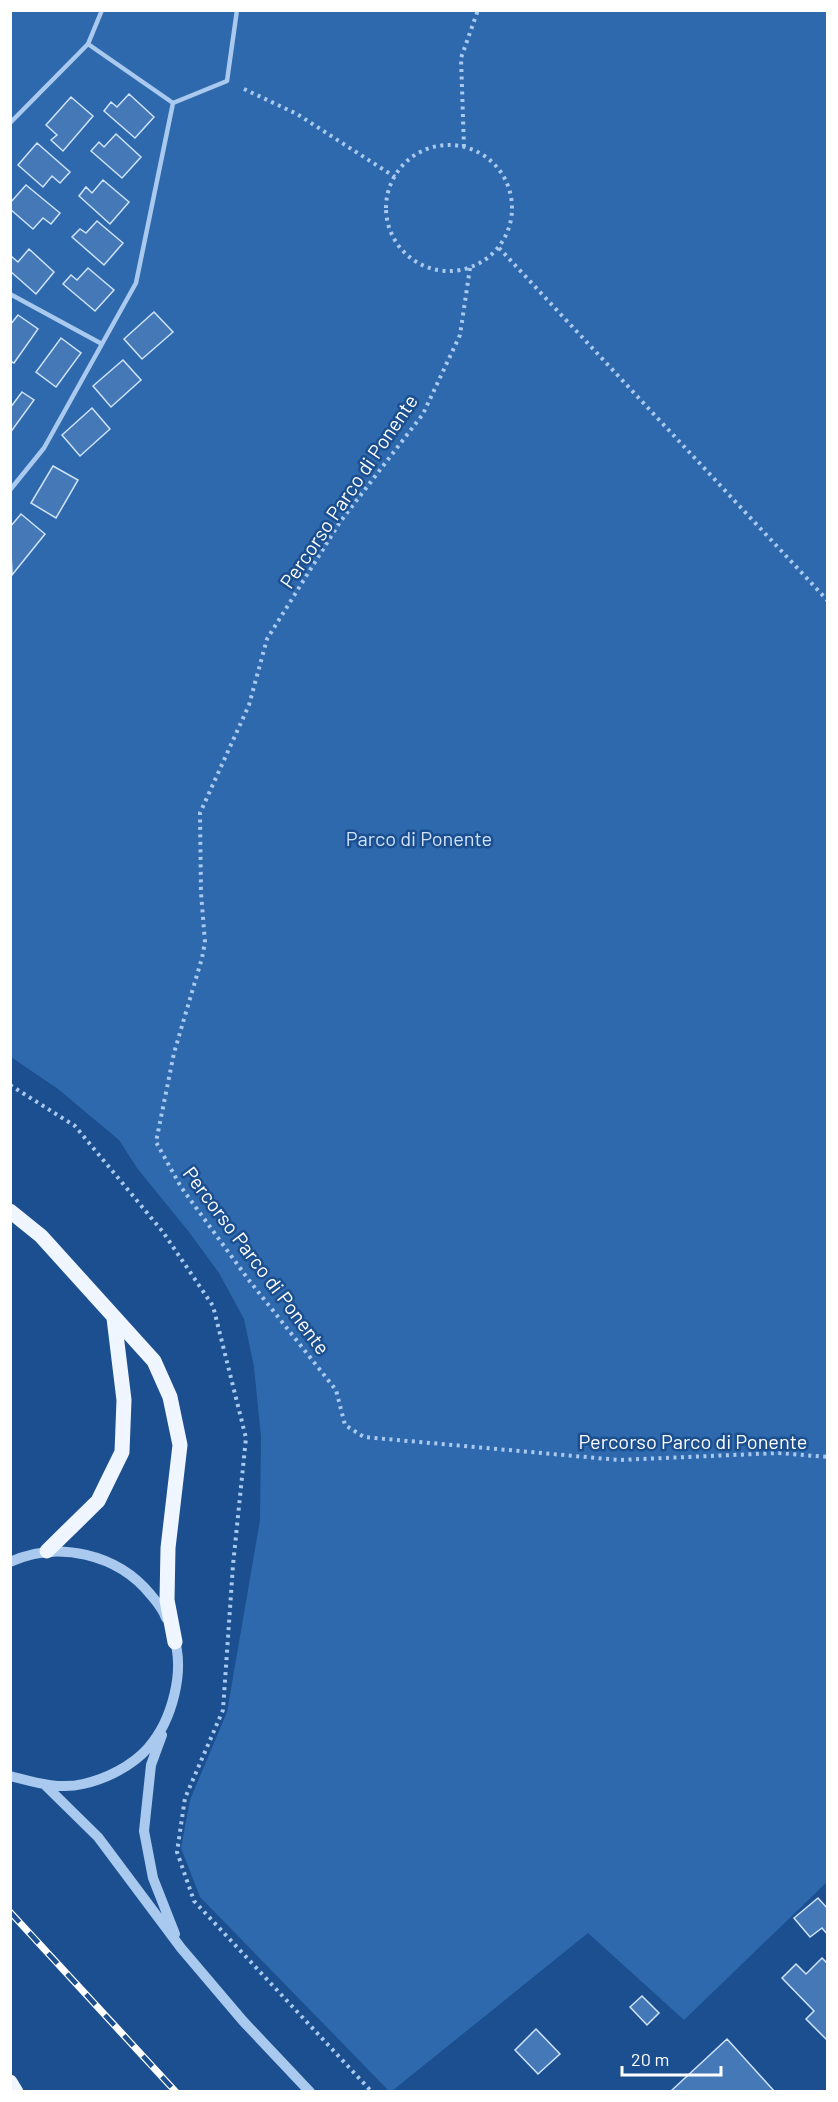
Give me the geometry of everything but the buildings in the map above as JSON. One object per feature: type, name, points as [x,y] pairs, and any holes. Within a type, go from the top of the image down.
[{"type":"main road","points":[[10,1211],[41,1236],[154,1361],[170,1397],[180,1446],[168,1548],[167,1600],[175,1642]]},
{"type":"main road","points":[[47,1551],[98,1501],[122,1452],[124,1400],[114,1318]]},
{"type":"main road","points":[[10,2082],[16,2091]]},
{"type":"street","points":[[11,1561],[47,1551],[82,1553],[92,1556],[114,1564],[142,1583],[163,1610],[175,1642],[178,1680],[151,1765],[144,1831],[153,1878],[181,1948]]},
{"type":"street","points":[[10,1776],[45,1785],[82,1784],[118,1772],[148,1748],[168,1717]]},
{"type":"street","points":[[45,1785],[98,1837],[181,1948],[243,2022],[310,2091]]},
{"type":"lane","points":[[10,123],[88,44],[102,10]]},
{"type":"lane","points":[[173,103],[227,81],[237,10]]},
{"type":"lane","points":[[88,44],[173,103]]},
{"type":"lane","points":[[10,490],[44,448],[136,284],[173,103]]},
{"type":"lane","points":[[10,294],[102,344]]},
{"type":"path","points":[[464,147],[461,58],[478,10]]},
{"type":"path","points":[[227,81],[297,114],[395,177]]},
{"type":"path","points":[[444,146],[464,147],[484,156],[499,169],[510,188],[513,209],[509,229],[499,248],[486,260],[470,268],[448,271],[427,267],[408,256],[394,240],[387,219],[387,197],[395,177],[408,161],[425,150],[444,146]]},
{"type":"path","points":[[499,248],[828,601]]},
{"type":"path","name":"Percorso Parco di Ponente","points":[[470,268],[460,335],[423,414],[340,522],[267,639],[249,705],[200,813],[201,893],[205,942],[174,1053],[156,1142],[181,1187],[248,1279],[336,1390],[345,1425],[364,1437],[619,1460],[778,1453],[828,1457]]},
{"type":"path","points":[[223,1710],[185,1798],[177,1852],[194,1901],[372,2091]]},
{"type":"green space","name":"Parco di Ponente","points":[[11,11],[827,11],[827,1882],[684,2020],[588,1933],[392,2091],[389,2091],[200,1897],[181,1848],[190,1800],[227,1712],[260,1520],[261,1437],[254,1367],[244,1319],[219,1273],[137,1168],[119,1140],[58,1089],[11,1057]]},
{"type":"railway","points":[[10,1912],[176,2092]]}]
